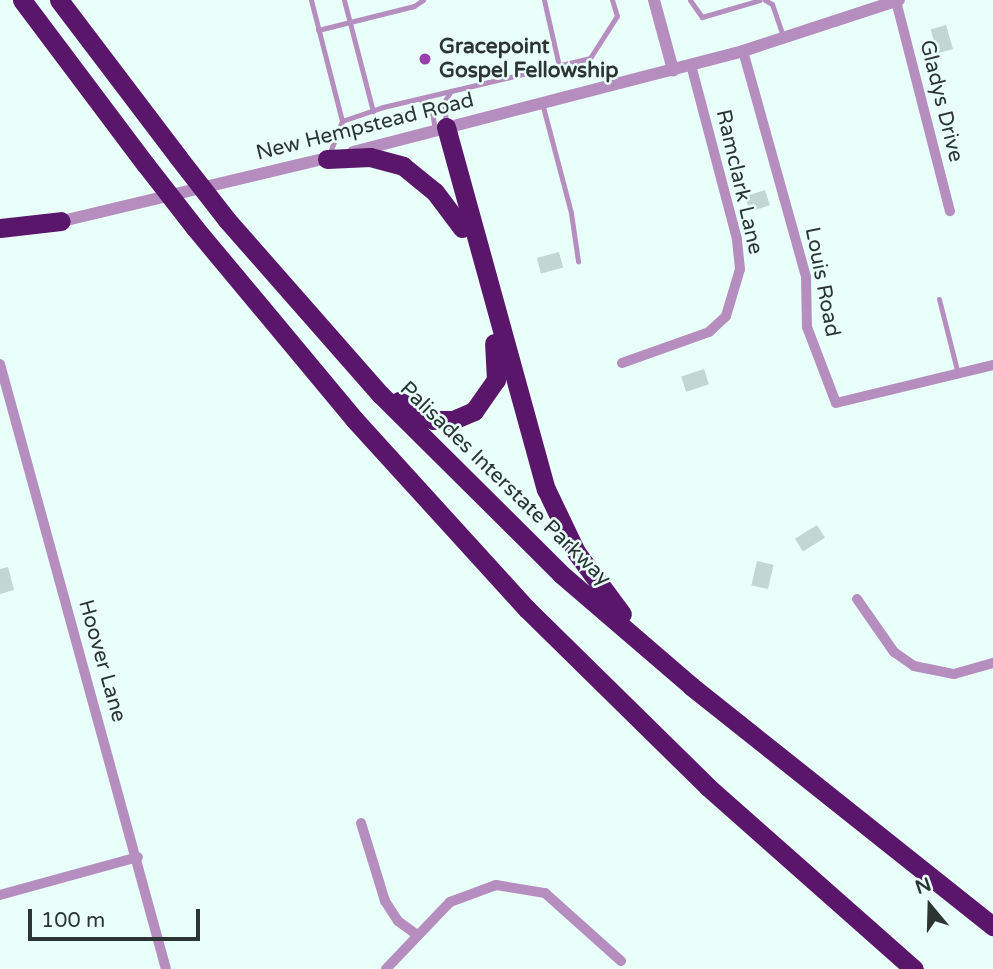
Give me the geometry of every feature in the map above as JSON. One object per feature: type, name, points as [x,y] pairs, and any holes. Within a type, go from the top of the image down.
[{"type":"highway","points":[[10,0],[125,138]]},
{"type":"highway","points":[[22,0],[195,228],[375,443],[546,629],[731,809],[914,969]]},
{"type":"highway","name":"Palisades Interstate Parkway","points":[[59,0],[178,157],[295,300],[492,508],[593,602],[723,712],[993,926]]},
{"type":"highway","points":[[295,300],[410,411],[433,421],[460,418],[485,400],[497,372],[441,128]]},
{"type":"highway","points":[[441,128],[534,450],[563,528],[607,597],[723,712]]},
{"type":"highway","points":[[327,159],[370,158],[403,166],[435,191],[462,228]]},
{"type":"highway","points":[[0,228],[61,221]]},
{"type":"street","points":[[654,0],[673,70]]},
{"type":"street","name":"New Hempstead Road","points":[[0,237],[327,159],[673,70],[743,51],[897,1]]},
{"type":"street","name":"Gladys Drive","points":[[897,1],[950,211]]},
{"type":"street","name":"Louis Road","points":[[743,51],[806,277],[807,327],[836,403],[993,365]]},
{"type":"street","name":"Ramclark Lane","points":[[622,363],[709,332],[726,316],[740,269],[737,239],[691,65]]},
{"type":"street","name":"Hoover Lane","points":[[0,364],[138,858],[166,969]]},
{"type":"street","points":[[857,599],[894,652],[914,666],[954,674],[993,663]]},
{"type":"street","points":[[361,823],[384,901],[398,921],[416,934]]},
{"type":"street","points":[[0,895],[138,858]]},
{"type":"street","points":[[386,969],[416,934],[450,902],[470,891],[518,886],[545,893],[621,961]]},
{"type":"lane","points":[[311,0],[342,121],[327,159]]},
{"type":"lane","points":[[344,0],[373,111]]},
{"type":"lane","points":[[318,30],[423,0]]},
{"type":"lane","points":[[544,0],[559,66]]},
{"type":"lane","points":[[342,121],[452,89],[590,58],[617,16],[612,0]]},
{"type":"lane","points":[[690,0],[702,18],[762,0],[772,4],[783,38]]},
{"type":"lane","points":[[441,128],[444,102],[452,89]]},
{"type":"lane","points":[[416,99],[431,105],[441,128]]},
{"type":"lane","points":[[542,103],[571,213],[578,261]]},
{"type":"lane","points":[[939,299],[958,374]]},
{"type":"building","points":[[946,25],[953,49],[938,53],[931,29]]},
{"type":"building","points":[[765,190],[770,205],[750,212],[745,196]]},
{"type":"building","points":[[559,252],[563,267],[541,273],[537,258]]},
{"type":"building","points":[[704,369],[709,384],[686,392],[681,376]]},
{"type":"building","points":[[817,525],[825,538],[803,551],[795,539]]},
{"type":"building","points":[[757,561],[774,565],[768,589],[751,585]]},
{"type":"building","points":[[8,567],[14,590],[0,594],[0,569]]},
{"type":"place","name":"Gracepoint Gospel Fellowship","points":[[425,59]]}]
